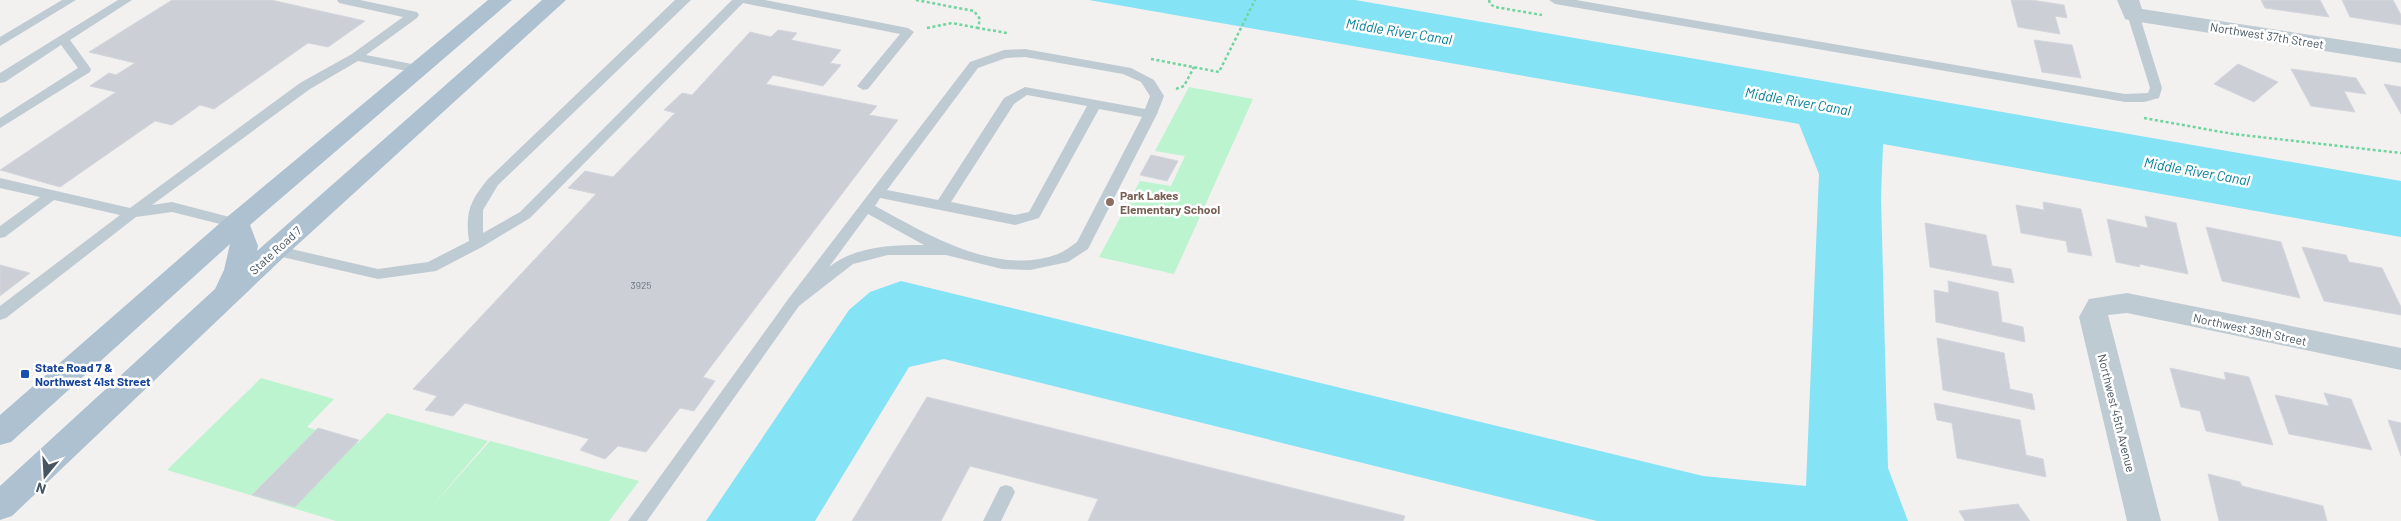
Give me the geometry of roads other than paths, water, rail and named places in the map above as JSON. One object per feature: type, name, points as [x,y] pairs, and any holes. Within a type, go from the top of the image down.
[{"type":"main road","points":[[1,431],[236,223],[501,0]]},
{"type":"main road","name":"State Road 7","points":[[0,506],[274,250],[555,0]]},
{"type":"main road","points":[[220,300],[238,270],[244,246],[236,223]]},
{"type":"street","name":"Northwest 37th Street","points":[[2130,7],[2401,56]]},
{"type":"street","name":"Northwest 39th Street","points":[[2099,306],[2127,303],[2401,359]]},
{"type":"street","name":"Northwest 45th Avenue","points":[[2099,306],[2093,317],[2144,521]]},
{"type":"lane","points":[[0,42],[70,0]]},
{"type":"lane","points":[[0,79],[126,0]]},
{"type":"lane","points":[[0,314],[132,213],[305,86],[356,57],[413,15],[343,0]]},
{"type":"lane","points":[[477,243],[473,220],[478,199],[493,182],[680,2],[685,0]]},
{"type":"lane","points":[[274,250],[378,274],[431,267],[477,243],[525,215],[739,0]]},
{"type":"lane","points":[[747,0],[908,32],[863,86]]},
{"type":"lane","points":[[1555,0],[2125,98],[2144,98],[2154,95],[2156,88],[2130,7]]},
{"type":"lane","points":[[0,124],[85,69],[64,39]]},
{"type":"lane","points":[[637,521],[794,302],[974,65],[1004,54],[1025,53],[1126,71],[1142,76],[1154,86],[1157,96],[1150,114],[1083,244],[1063,258],[1030,265],[1002,264],[946,250],[866,208]]},
{"type":"lane","points":[[356,57],[417,69]]},
{"type":"lane","points":[[942,205],[1009,101],[1025,91],[1150,114]]},
{"type":"lane","points":[[877,193],[1015,220],[1034,215],[1095,104]]},
{"type":"lane","points":[[0,183],[132,213],[172,207],[236,223]]},
{"type":"lane","points":[[0,233],[52,195]]},
{"type":"lane","points":[[794,302],[848,260],[888,250],[946,250]]},
{"type":"lane","points":[[992,521],[1006,492]]},
{"type":"water","name":"Middle River Canal","points":[[1089,0],[1355,0],[2401,181],[2401,237],[1883,144],[1881,197],[1888,468],[1908,521],[1597,521],[944,359],[909,367],[815,521],[706,521],[849,310],[870,292],[901,281],[1703,476],[1806,486],[1819,174],[1799,124]]},
{"type":"place","name":"Park Lakes Elementary School","points":[[1110,202]]},
{"type":"place","name":"State Road 7 & Northwest 41st Street","points":[[25,374]]}]
